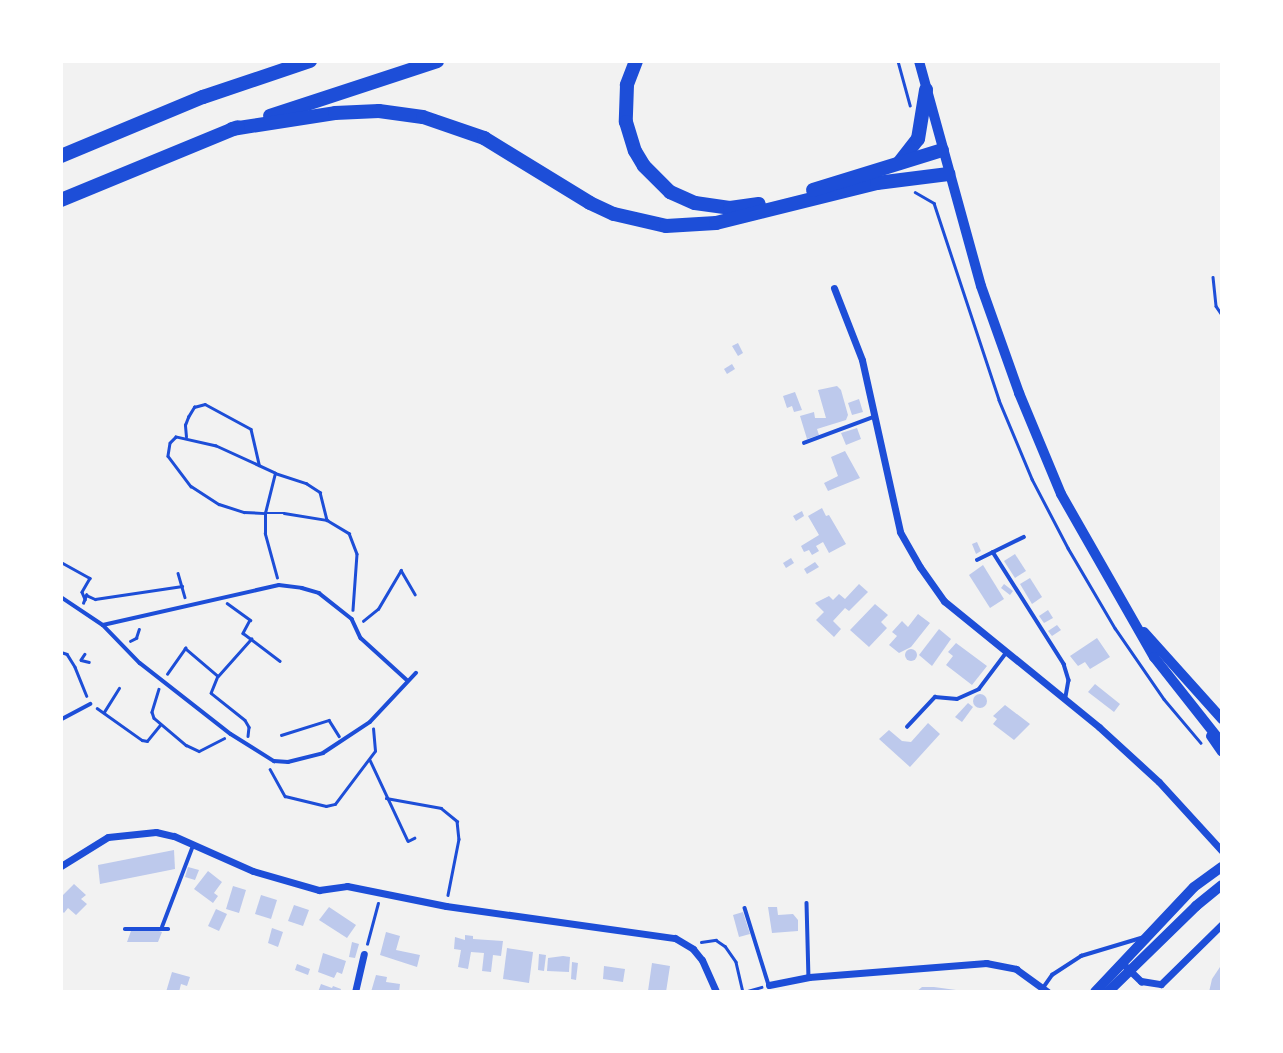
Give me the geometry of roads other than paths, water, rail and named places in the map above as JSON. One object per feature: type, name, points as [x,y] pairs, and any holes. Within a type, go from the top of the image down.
[{"type":"highway","points":[[61,156],[202,97],[310,61]]},
{"type":"highway","points":[[61,200],[232,129],[437,61]]},
{"type":"highway","points":[[636,61],[627,85],[625,103],[629,135],[644,166],[660,184],[681,198],[706,206],[744,207],[942,150]]},
{"type":"highway","points":[[899,163],[918,139],[926,90]]},
{"type":"highway","points":[[232,129],[335,113],[380,111],[423,117],[484,138],[590,203],[614,214],[666,226],[716,223],[877,183],[948,174]]},
{"type":"main road","points":[[919,61],[981,286],[1024,406],[1061,494],[1130,618],[1180,694],[1222,743]]},
{"type":"main road","points":[[1130,618],[1222,719]]},
{"type":"street","points":[[834,288],[862,360],[900,532],[944,601],[1066,699],[1159,782],[1222,851]]},
{"type":"street","points":[[1180,694],[1222,751]]},
{"type":"street","points":[[61,866],[97,843],[122,834],[156,832],[288,882],[319,890],[347,886],[446,906],[653,932],[675,938],[693,949],[702,960],[716,992]]},
{"type":"street","points":[[1095,992],[1194,887],[1222,867]]},
{"type":"street","points":[[1108,992],[1222,885]]},
{"type":"street","points":[[1121,962],[1146,983],[1161,984],[1222,924]]},
{"type":"street","points":[[355,992],[364,954]]},
{"type":"street","points":[[769,985],[809,977],[986,963],[1016,969],[1046,990]]},
{"type":"lane","points":[[804,443],[874,416]]},
{"type":"lane","points":[[977,560],[1024,537]]},
{"type":"lane","points":[[993,552],[1064,664],[1069,680],[1066,699]]},
{"type":"lane","points":[[103,625],[279,585],[319,593],[352,620],[361,638],[407,680]]},
{"type":"lane","points":[[61,597],[103,625],[162,680],[231,734],[270,759],[288,762],[302,760],[340,742],[370,722],[416,673]]},
{"type":"lane","points":[[907,727],[935,697],[957,699],[979,689],[1006,653]]},
{"type":"lane","points":[[62,719],[90,704]]},
{"type":"lane","points":[[125,929],[165,928],[193,846]]},
{"type":"lane","points":[[807,904],[809,977]]},
{"type":"lane","points":[[746,908],[769,985]]},
{"type":"lane","points":[[1046,990],[1052,975],[1081,956],[1117,943],[1147,937]]}]
